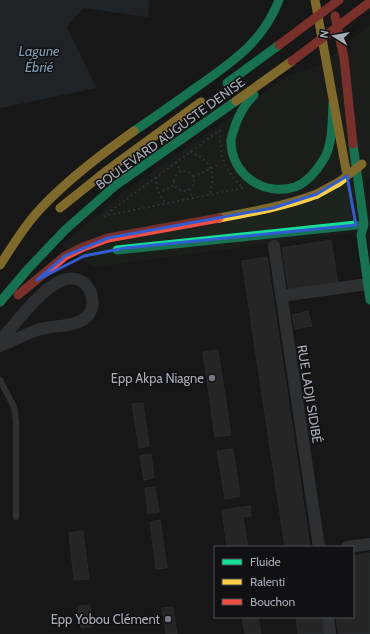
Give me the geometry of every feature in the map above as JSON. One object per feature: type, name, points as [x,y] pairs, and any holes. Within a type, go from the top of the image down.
[{"type":"main road","points":[[0,266],[16,241],[48,201],[94,160],[235,60],[258,38],[273,16],[279,0]]},
{"type":"main road","points":[[315,0],[348,184]]},
{"type":"main road","points":[[332,0],[344,58],[354,156],[363,224],[361,235],[370,300]]},
{"type":"main road","name":"BOULEVARD AUGUSTE DENISE","points":[[221,87],[339,0]]},
{"type":"main road","name":"BOULEVARD AUGUSTE DENISE","points":[[0,302],[28,269],[65,230],[116,185],[292,61],[370,2]]},
{"type":"main road","points":[[292,61],[249,100],[232,128],[230,143],[232,158],[240,171],[251,181],[264,187],[278,190],[292,188],[307,181],[318,169],[325,158],[330,142],[333,103]]},
{"type":"main road","name":"BOULEVARD AUGUSTE DENISE","points":[[51,216],[105,172],[208,97]]},
{"type":"main road","points":[[0,309],[65,256],[83,247],[108,238],[273,208],[296,202],[339,182],[370,156]]},
{"type":"main road","points":[[353,211],[363,224]]},
{"type":"main road","points":[[104,252],[125,248],[363,224]]},
{"type":"main road","points":[[0,270],[24,244]]},
{"type":"main road","points":[[37,280],[84,256]]},
{"type":"street","name":"RUE LADJI SIDIBÉ","points":[[274,246],[319,546]]},
{"type":"street","points":[[0,340],[32,304],[52,286],[65,280],[79,279],[87,285],[92,296],[92,308],[89,315],[82,320],[72,324],[37,330],[0,346]]},
{"type":"street","points":[[281,296],[368,284]]},
{"type":"street","points":[[354,546],[370,544]]},
{"type":"street","points":[[328,618],[330,634]]},
{"type":"lane","points":[[273,16],[275,0]]},
{"type":"lane","points":[[0,380],[14,407],[16,422],[16,517]]},
{"type":"path","points":[[220,130],[220,144],[223,162],[228,172],[243,188],[104,216],[220,130]]},
{"type":"path","points":[[190,152],[199,155],[206,160],[211,168],[213,186],[210,195]]},
{"type":"path","points":[[193,177],[232,158]]},
{"type":"path","points":[[176,162],[181,172]]},
{"type":"path","points":[[188,172],[193,177],[193,184],[186,191],[179,190],[175,185],[174,178],[178,173],[188,172]]},
{"type":"path","points":[[156,177],[158,192],[167,204]]},
{"type":"path","points":[[158,192],[175,185]]},
{"type":"path","points":[[189,189],[193,198]]},
{"type":"highlighted area","points":[[347,176],[356,225],[125,248],[84,256],[37,280],[65,256],[108,238],[273,208],[317,194]]},
{"type":"shaded area","points":[[370,24],[370,178],[365,181],[370,230],[93,267],[62,245],[124,192],[290,75],[319,66]]},
{"type":"water","name":"Lagune Ébrié","points":[[0,0],[150,0],[148,17],[83,8],[67,27],[96,88],[0,108]]},
{"type":"building","points":[[331,240],[338,284],[289,292],[282,248]]},
{"type":"building","points":[[267,257],[310,546],[285,546],[242,261]]},
{"type":"building","points":[[308,311],[312,326],[295,329],[292,315]]},
{"type":"building","points":[[218,350],[231,435],[215,437],[203,352]]},
{"type":"building","points":[[143,403],[149,446],[139,448],[132,404]]},
{"type":"building","points":[[233,449],[240,496],[225,499],[217,451]]},
{"type":"building","points":[[151,454],[154,478],[144,480],[140,456]]},
{"type":"building","points":[[155,487],[159,512],[148,514],[145,488]]},
{"type":"building","points":[[250,506],[251,516],[243,517],[248,546],[227,546],[222,510]]},
{"type":"building","points":[[160,520],[167,568],[156,569],[150,522]]},
{"type":"building","points":[[83,531],[89,579],[74,580],[69,533]]},
{"type":"building","points":[[370,553],[370,634],[339,634],[336,618],[354,618],[354,556]]},
{"type":"building","points":[[90,605],[92,627],[81,628],[78,606]]},
{"type":"building","points":[[173,607],[177,634],[166,634],[162,608]]},
{"type":"building","points":[[242,618],[258,618],[261,634],[245,634]]},
{"type":"building","points":[[296,618],[321,618],[324,634],[298,634]]},
{"type":"traffic: fast","points":[[134,131],[234,60],[264,28],[279,0]]},
{"type":"traffic: fast","points":[[227,83],[279,45]]},
{"type":"traffic: fast","points":[[254,95],[240,113],[231,139],[232,153],[236,164],[243,173],[261,186],[272,189],[283,189],[300,185],[312,175],[319,166],[328,151],[332,131],[333,103]]},
{"type":"traffic: fast","points":[[0,302],[28,269],[65,230],[116,185],[236,101]]},
{"type":"traffic: fast","points":[[353,144],[364,224],[361,235],[370,300]]},
{"type":"traffic: fast","points":[[117,250],[356,225]]},
{"type":"traffic: slow","points":[[315,0],[346,170]]},
{"type":"traffic: slow","points":[[236,101],[292,61]]},
{"type":"traffic: slow","points":[[60,208],[105,172],[201,102]]},
{"type":"traffic: slow","points":[[0,265],[26,226],[44,205],[76,175],[134,131]]},
{"type":"traffic: slow","points":[[317,194],[339,182],[362,164]]},
{"type":"traffic: slow","points":[[219,218],[281,205],[317,194]]},
{"type":"traffic: jam","points":[[279,45],[339,0]]},
{"type":"traffic: jam","points":[[292,61],[370,2]]},
{"type":"traffic: jam","points":[[335,16],[344,58],[353,144]]},
{"type":"traffic: jam","points":[[18,295],[65,256],[83,247],[108,238],[219,218]]},
{"type":"place","name":"Epp Akpa Niagne","points":[[212,378]]},
{"type":"place","name":"Epp Yobou Clément","points":[[168,619]]}]
